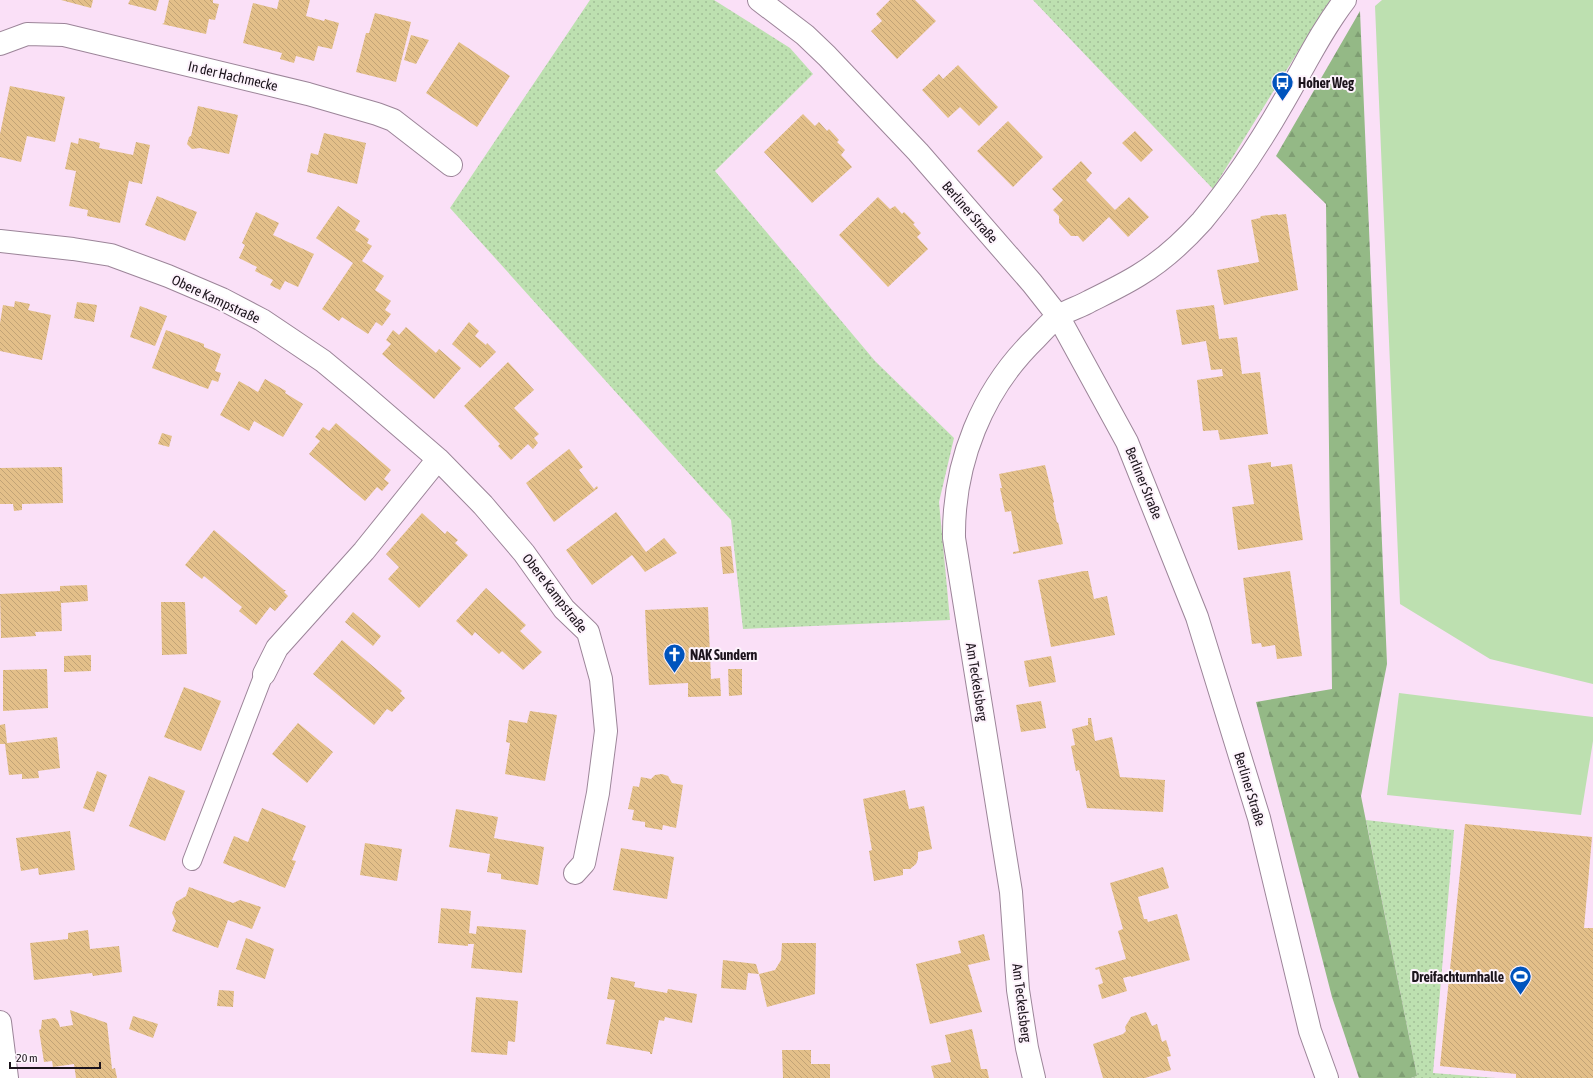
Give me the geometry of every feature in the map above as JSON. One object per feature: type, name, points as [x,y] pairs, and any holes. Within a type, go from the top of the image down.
[{"type":"street","name":"Berliner Straße","points":[[759,0],[805,35],[827,56],[912,147],[1058,316],[1127,442],[1197,617],[1259,818],[1310,1031],[1327,1078]]},
{"type":"street","points":[[1058,316],[1139,276],[1168,254],[1200,223],[1227,190],[1253,152],[1283,103],[1330,19],[1345,0]]},
{"type":"street","name":"In der Hachmecke","points":[[0,44],[27,34],[64,36],[308,94],[393,120],[451,165]]},
{"type":"street","name":"Obere Kampstraße","points":[[0,241],[111,255],[168,276],[222,299],[262,320],[323,361],[438,459],[506,531],[564,609],[588,632],[601,679],[606,731],[598,793],[584,863],[575,873]]},
{"type":"street","name":"Am Teckelsberg","points":[[1034,1078],[1026,1042],[1018,990],[1008,869],[992,781],[974,656],[957,566],[953,513],[960,470],[980,416],[1013,362],[1024,349],[1058,316]]},
{"type":"street","points":[[264,674],[277,648],[364,551],[438,459]]},
{"type":"street","points":[[0,1022],[7,1078]]},
{"type":"lane","points":[[192,860],[264,674]]},
{"type":"green space","points":[[590,0],[714,0],[790,48],[813,74],[715,171],[875,361],[954,438],[939,502],[950,620],[743,629],[731,520],[450,208]]},
{"type":"green space","points":[[1033,0],[1331,0],[1213,189]]},
{"type":"green space","points":[[1382,0],[1593,0],[1593,684],[1490,659],[1400,604],[1375,6]]},
{"type":"green space","points":[[1360,11],[1387,664],[1361,796],[1417,1076],[1411,1078],[1359,1078],[1332,997],[1256,702],[1332,689],[1326,204],[1276,156]]},
{"type":"green space","points":[[1399,693],[1593,717],[1593,741],[1581,815],[1387,795]]},
{"type":"green space","points":[[1366,820],[1454,830],[1433,1073],[1496,1078],[1411,1078],[1417,1076]]},
{"type":"building","points":[[61,0],[93,0],[91,8]]},
{"type":"building","points":[[130,0],[159,0],[156,11],[128,4]]},
{"type":"building","points":[[169,0],[213,0],[213,3],[219,4],[215,20],[209,19],[206,34],[162,24],[164,23]]},
{"type":"building","points":[[279,0],[310,0],[306,16],[339,23],[332,49],[318,46],[314,61],[296,56],[294,63],[280,59],[282,53],[243,43],[253,3],[277,9]]},
{"type":"building","points":[[890,0],[915,0],[936,21],[897,59],[871,31],[882,21],[876,14]]},
{"type":"building","points":[[375,13],[411,22],[396,82],[356,72],[366,33],[369,33]]},
{"type":"building","points":[[411,35],[429,40],[416,64],[404,60]]},
{"type":"building","points":[[459,42],[510,76],[477,127],[426,93]]},
{"type":"building","points":[[958,65],[998,107],[979,126],[960,107],[948,118],[922,90],[939,74],[943,79]]},
{"type":"building","points":[[10,86],[65,97],[55,142],[27,136],[21,162],[0,157],[0,134]]},
{"type":"building","points":[[198,106],[238,115],[229,154],[200,148],[192,149],[187,144],[189,137],[191,136]]},
{"type":"building","points":[[803,114],[815,126],[819,122],[827,131],[829,129],[839,140],[837,142],[845,150],[841,155],[852,167],[812,203],[764,152]]},
{"type":"building","points":[[1008,121],[1043,157],[1013,187],[977,151]]},
{"type":"building","points":[[1135,131],[1153,150],[1141,162],[1122,143]]},
{"type":"building","points":[[324,133],[366,143],[357,184],[307,172],[311,153],[318,155]]},
{"type":"building","points":[[79,138],[100,143],[99,148],[133,155],[136,142],[150,145],[142,184],[129,181],[120,223],[87,216],[88,210],[69,206],[76,171],[65,169],[71,142],[78,144]]},
{"type":"building","points":[[1081,161],[1092,173],[1086,180],[1115,210],[1129,197],[1149,217],[1128,237],[1109,217],[1083,242],[1078,236],[1071,236],[1059,223],[1059,216],[1053,210],[1063,200],[1052,189]]},
{"type":"building","points":[[157,196],[197,212],[185,241],[145,225]]},
{"type":"building","points":[[878,197],[890,209],[895,206],[902,214],[904,212],[915,223],[913,224],[921,233],[917,237],[928,249],[888,287],[839,235]]},
{"type":"building","points":[[338,206],[360,221],[355,230],[369,239],[367,243],[372,246],[362,261],[384,276],[375,290],[391,301],[385,310],[391,314],[382,326],[376,322],[368,334],[342,317],[339,321],[322,309],[353,263],[316,238]]},
{"type":"building","points":[[256,212],[279,223],[273,235],[314,254],[298,287],[285,281],[280,290],[270,285],[273,280],[255,271],[257,267],[239,258],[245,245],[242,243]]},
{"type":"building","points":[[1286,214],[1298,290],[1224,305],[1217,270],[1259,262],[1251,220],[1260,218],[1261,216]]},
{"type":"building","points":[[15,301],[30,304],[28,310],[51,315],[42,360],[0,351],[0,323],[3,305],[14,307]]},
{"type":"building","points":[[77,302],[97,305],[94,322],[74,318]]},
{"type":"building","points":[[1214,305],[1219,339],[1237,337],[1242,374],[1260,372],[1268,434],[1220,440],[1218,430],[1203,431],[1197,380],[1223,376],[1222,369],[1211,370],[1206,341],[1182,345],[1176,310]]},
{"type":"building","points":[[140,306],[167,316],[155,346],[130,337]]},
{"type":"building","points":[[469,322],[479,331],[475,336],[486,345],[487,343],[496,352],[480,368],[452,344]]},
{"type":"building","points":[[406,327],[436,353],[439,349],[461,368],[434,399],[382,354],[391,344],[386,340],[393,330],[399,335]]},
{"type":"building","points":[[166,330],[204,344],[204,347],[221,354],[215,371],[221,373],[218,382],[212,380],[208,389],[152,368]]},
{"type":"building","points":[[508,362],[534,390],[514,408],[539,434],[534,438],[538,443],[533,449],[528,444],[511,460],[498,446],[500,444],[464,406]]},
{"type":"building","points":[[265,379],[286,391],[285,393],[303,404],[283,437],[254,421],[249,431],[220,415],[239,381],[258,392]]},
{"type":"building","points":[[336,423],[391,470],[384,479],[389,483],[382,491],[377,487],[365,501],[309,454],[320,441],[315,437],[323,427],[329,431]]},
{"type":"building","points":[[162,433],[172,436],[169,447],[158,444]]},
{"type":"building","points":[[569,449],[583,467],[579,470],[594,489],[597,486],[598,488],[554,522],[526,483]]},
{"type":"building","points":[[1271,462],[1271,467],[1292,464],[1303,540],[1238,550],[1232,507],[1254,504],[1248,465]]},
{"type":"building","points":[[1045,465],[1063,544],[1013,554],[1013,552],[1019,551],[1011,511],[1005,512],[999,474]]},
{"type":"building","points":[[62,467],[63,503],[22,504],[22,510],[14,511],[13,504],[0,504],[0,468]]},
{"type":"building","points":[[616,512],[646,552],[664,538],[677,553],[645,572],[632,555],[592,585],[566,550]]},
{"type":"building","points":[[422,513],[445,534],[447,531],[458,540],[455,543],[468,555],[419,608],[388,579],[399,567],[386,554]]},
{"type":"building","points":[[214,530],[284,590],[286,590],[284,592],[288,596],[275,611],[270,607],[256,625],[239,611],[242,607],[204,576],[202,579],[185,565]]},
{"type":"building","points":[[731,546],[734,573],[723,574],[720,547]]},
{"type":"building","points":[[1088,571],[1094,599],[1107,596],[1115,635],[1051,647],[1038,580]]},
{"type":"building","points":[[1290,571],[1302,656],[1277,659],[1275,645],[1262,647],[1261,643],[1252,644],[1243,578]]},
{"type":"building","points":[[87,585],[88,601],[61,603],[62,631],[35,632],[36,636],[1,638],[0,594],[60,591],[60,586]]},
{"type":"building","points":[[486,588],[526,625],[520,631],[542,652],[523,670],[502,651],[499,654],[475,632],[472,636],[456,621]]},
{"type":"building","points":[[161,602],[185,602],[187,654],[162,655]]},
{"type":"building","points":[[708,607],[711,679],[720,678],[721,696],[688,697],[688,683],[649,685],[645,610]]},
{"type":"building","points":[[353,612],[381,636],[373,646],[345,622]]},
{"type":"building","points":[[342,640],[402,691],[400,693],[405,698],[392,712],[387,709],[374,725],[313,674]]},
{"type":"building","points":[[91,655],[91,671],[64,672],[64,656]]},
{"type":"building","points":[[1051,656],[1056,682],[1029,687],[1024,661]]},
{"type":"building","points":[[47,669],[48,708],[3,711],[3,670]]},
{"type":"building","points":[[728,669],[742,669],[742,695],[729,696]]},
{"type":"building","points":[[184,687],[221,701],[201,751],[164,737]]},
{"type":"building","points":[[1041,701],[1046,728],[1021,732],[1016,705]]},
{"type":"building","points":[[530,711],[557,715],[545,781],[505,774],[510,743],[506,742],[509,720],[527,723]]},
{"type":"building","points":[[1088,718],[1091,718],[1095,741],[1112,737],[1120,777],[1165,780],[1163,812],[1087,808],[1079,770],[1076,771],[1071,746],[1075,745],[1072,729],[1088,725]]},
{"type":"building","points":[[298,723],[333,752],[307,783],[272,754]]},
{"type":"building","points":[[5,724],[7,743],[57,737],[60,768],[38,771],[39,778],[22,779],[22,774],[9,775],[5,744],[0,744],[0,725]]},
{"type":"building","points":[[97,771],[107,775],[94,812],[83,808]]},
{"type":"building","points":[[662,774],[668,776],[672,783],[683,785],[676,828],[663,825],[662,830],[645,827],[645,822],[632,820],[634,810],[628,809],[633,786],[639,787],[641,777],[651,779],[655,775]]},
{"type":"building","points":[[149,776],[185,791],[165,841],[129,826]]},
{"type":"building","points":[[905,790],[909,809],[924,806],[932,849],[918,852],[916,864],[910,869],[903,869],[903,875],[874,881],[869,851],[872,850],[863,799]]},
{"type":"building","points":[[262,808],[306,826],[292,860],[296,861],[285,888],[223,863],[234,836],[248,842]]},
{"type":"building","points":[[456,809],[498,817],[494,838],[544,847],[538,885],[501,879],[501,874],[487,872],[490,854],[449,847]]},
{"type":"building","name":"Dreifachturnhalle","points":[[1465,824],[1592,837],[1584,928],[1593,928],[1593,1078],[1516,1078],[1516,1074],[1440,1066]]},
{"type":"building","points":[[70,831],[75,870],[39,875],[38,868],[21,871],[16,838]]},
{"type":"building","points":[[365,843],[402,849],[397,881],[360,875]]},
{"type":"building","points":[[621,848],[674,857],[667,899],[613,890]]},
{"type":"building","points":[[1163,867],[1169,888],[1138,897],[1144,919],[1147,919],[1148,922],[1177,914],[1190,960],[1123,978],[1127,991],[1102,999],[1098,985],[1103,983],[1099,969],[1096,970],[1095,968],[1126,959],[1118,931],[1123,929],[1110,883]]},
{"type":"building","points":[[189,887],[233,903],[240,900],[261,907],[252,929],[228,920],[218,948],[172,931],[176,921],[172,913],[176,902],[186,896]]},
{"type":"building","points":[[441,908],[471,911],[469,933],[476,934],[477,926],[526,930],[522,973],[471,968],[474,944],[468,944],[468,946],[438,943]]},
{"type":"building","points":[[88,930],[90,949],[119,946],[122,972],[93,976],[92,973],[34,980],[30,943],[68,939],[68,933]]},
{"type":"building","points":[[984,934],[990,960],[968,965],[982,1012],[930,1024],[916,964],[961,953],[958,941]]},
{"type":"building","points":[[246,938],[274,949],[265,979],[236,969]]},
{"type":"building","points":[[782,943],[816,943],[815,994],[767,1007],[759,974],[775,970],[781,960]]},
{"type":"building","points":[[723,960],[756,964],[759,974],[748,973],[746,990],[721,988]]},
{"type":"building","points":[[611,977],[635,982],[634,987],[667,993],[668,989],[697,994],[692,1023],[665,1017],[664,1021],[659,1020],[652,1054],[650,1054],[650,1052],[606,1044],[615,1000],[607,999]]},
{"type":"building","points":[[219,990],[234,991],[233,1007],[217,1006]]},
{"type":"building","points":[[476,997],[518,1001],[515,1042],[508,1041],[507,1055],[471,1052]]},
{"type":"building","points":[[70,1010],[107,1023],[112,1069],[115,1068],[117,1078],[76,1078],[74,1064],[53,1067],[52,1061],[44,1062],[39,1030],[41,1029],[42,1020],[55,1018],[60,1027],[73,1025]]},
{"type":"building","points":[[1146,1012],[1152,1026],[1157,1024],[1162,1042],[1166,1040],[1171,1056],[1167,1057],[1171,1070],[1145,1078],[1103,1078],[1093,1044],[1123,1034],[1126,1031],[1125,1027],[1131,1017]]},
{"type":"building","points":[[133,1016],[158,1024],[153,1038],[129,1029]]},
{"type":"building","points":[[972,1029],[981,1069],[987,1069],[989,1078],[934,1078],[931,1066],[951,1062],[945,1035]]},
{"type":"building","points":[[782,1050],[811,1050],[811,1064],[830,1064],[830,1078],[783,1078]]},
{"type":"place","name":"Hoher Weg","points":[[1283,102]]},
{"type":"place","name":"NAK Sundern","points":[[675,674]]},
{"type":"place","name":"Dreifachturnhalle","points":[[1520,996]]}]
